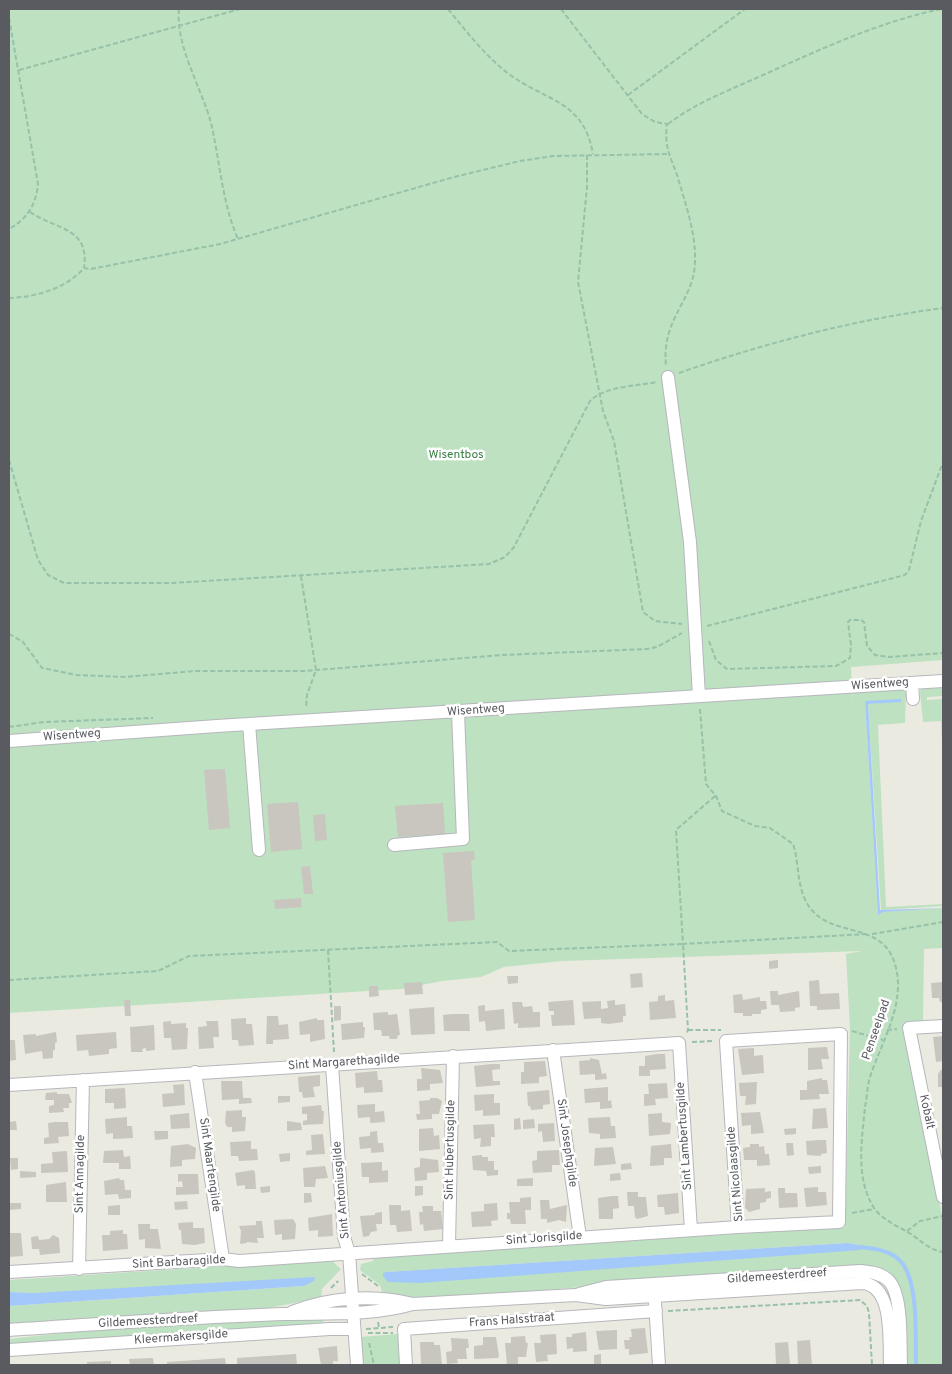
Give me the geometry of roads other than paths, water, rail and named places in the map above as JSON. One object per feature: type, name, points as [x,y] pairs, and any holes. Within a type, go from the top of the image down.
[{"type":"street","points":[[668,377],[690,542],[699,696]]},
{"type":"street","name":"Wisentweg","points":[[9,741],[249,724],[943,681]]},
{"type":"street","points":[[912,683],[913,699]]},
{"type":"street","points":[[394,845],[463,839],[458,712]]},
{"type":"street","points":[[249,724],[259,850]]},
{"type":"street","name":"Kobalt","points":[[943,1026],[909,1028],[943,1197]]},
{"type":"street","name":"Sint Nicolaasgilde","points":[[840,1034],[839,1222],[738,1227],[726,1041],[840,1034]]},
{"type":"street","name":"Sint Margarethagilde","points":[[9,1085],[679,1043]]},
{"type":"street","name":"Sint Lambertusgilde","points":[[679,1043],[691,1230]]},
{"type":"street","name":"Sint Josephgilde","points":[[553,1050],[580,1237]]},
{"type":"street","name":"Sint Hubertusgilde","points":[[449,1245],[453,1056]]},
{"type":"street","name":"Sint Antoniusgilde","points":[[332,1065],[344,1237],[349,1254],[352,1314],[359,1329],[357,1365]]},
{"type":"street","name":"Sint Maartengilde","points":[[195,1072],[223,1259]]},
{"type":"street","name":"Sint Annagilde","points":[[79,1269],[83,1080]]},
{"type":"street","name":"Sint Jorisgilde","points":[[349,1254],[437,1248],[449,1245],[738,1227]]},
{"type":"street","name":"Sint Barbaragilde","points":[[9,1272],[223,1259],[240,1261],[349,1254]]},
{"type":"street","name":"Gildemeesterdreef","points":[[9,1330],[287,1314],[352,1314],[395,1310],[413,1304],[576,1295],[606,1299],[654,1290],[860,1271],[876,1273],[888,1279],[893,1286],[897,1300],[901,1365]]},
{"type":"street","name":"Gildemeesterdreef","points":[[654,1290],[870,1284],[881,1292],[886,1304],[890,1365]]},
{"type":"street","points":[[654,1290],[659,1365]]},
{"type":"street","name":"Gildemeesterdreef","points":[[287,1314],[312,1304],[352,1300],[394,1299],[413,1304]]},
{"type":"street","name":"Frans Halsstraat","points":[[406,1365],[401,1331],[656,1312]]},
{"type":"street","name":"Kleermakersgilde","points":[[9,1350],[330,1329],[359,1329]]},
{"type":"water","points":[[901,699],[901,702],[868,704],[880,910],[943,908],[883,912],[878,915],[865,701]]},
{"type":"water","points":[[847,1243],[859,1245],[860,1250],[420,1283],[388,1282],[383,1276],[383,1273],[386,1272]]},
{"type":"water","points":[[315,1277],[314,1281],[304,1286],[9,1306],[9,1292],[33,1293]]},
{"type":"waterway","points":[[856,1247],[888,1253],[897,1258],[904,1266],[910,1278],[915,1308],[916,1365]]},
{"type":"park label","name":"Wisentbos","points":[[456,456]]}]
